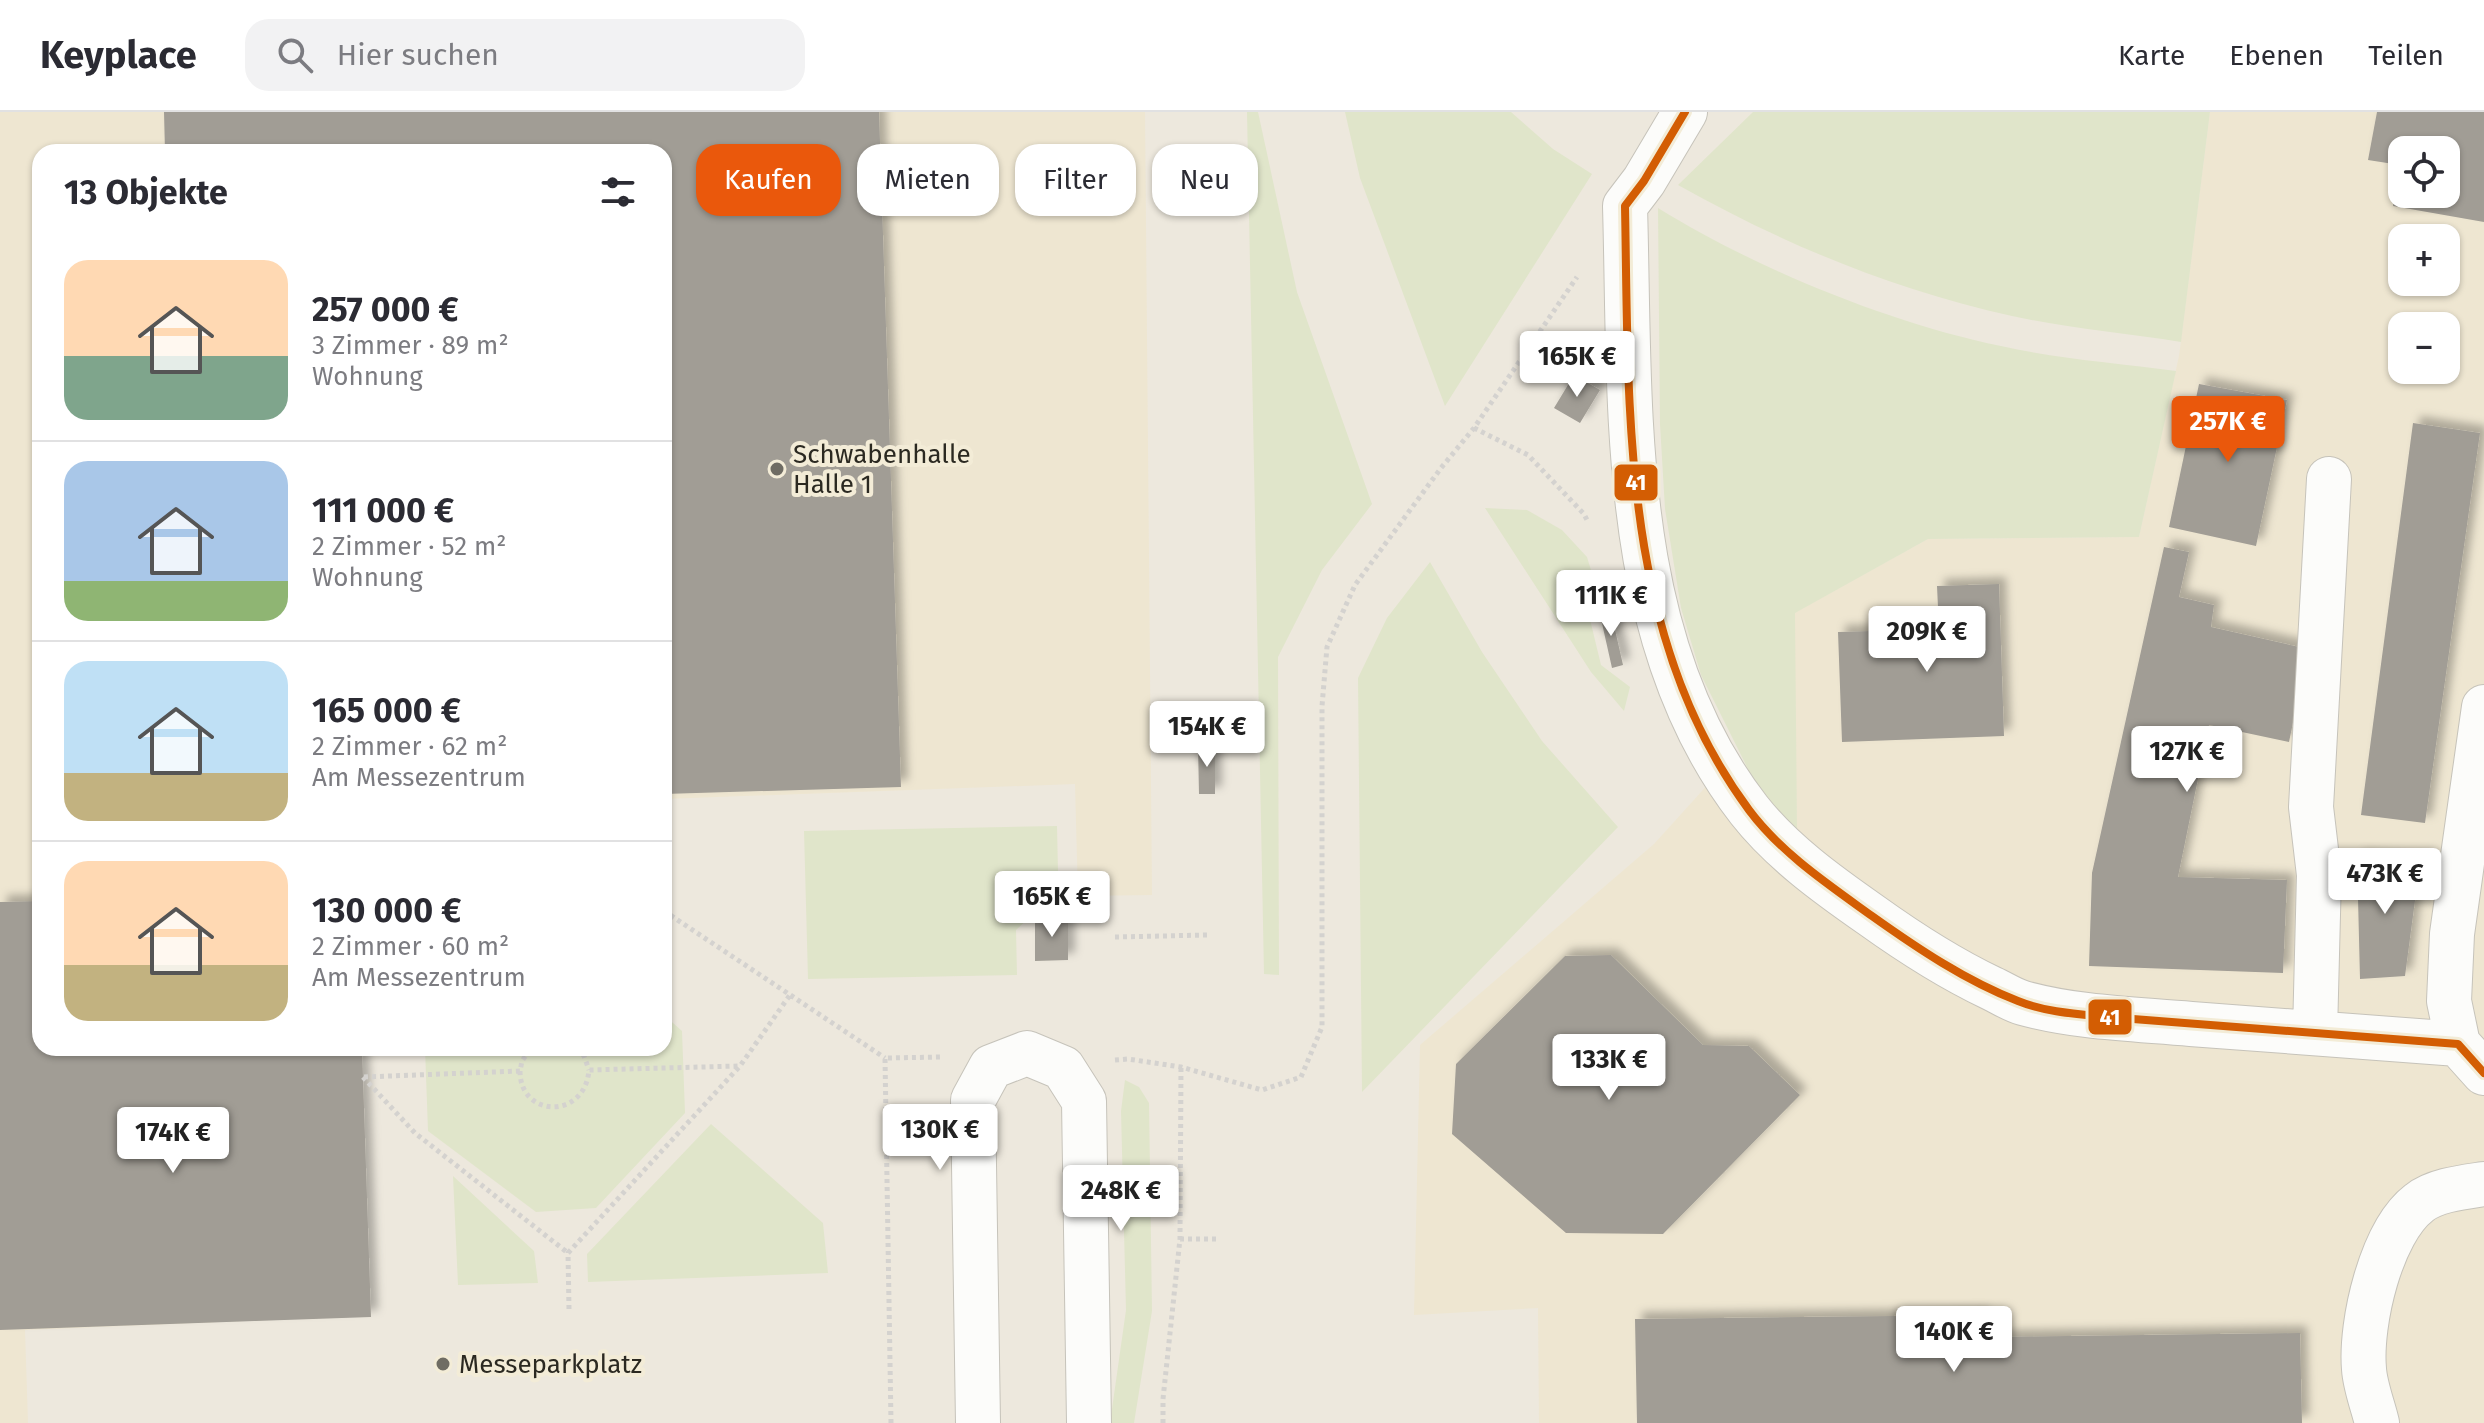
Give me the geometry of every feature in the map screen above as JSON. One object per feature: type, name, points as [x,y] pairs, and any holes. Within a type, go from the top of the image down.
[{"type":"street","points":[[1685,112],[1644,181],[1625,206],[1632,428],[1638,511],[1657,616],[1677,681],[1701,737],[1751,813],[1797,859],[1836,891],[1955,971],[2021,1002],[2085,1015],[2315,1033],[2471,1059]]},
{"type":"street","points":[[2315,1033],[2319,875],[2311,807],[2329,479]]},
{"type":"street","points":[[2471,1059],[2449,1001],[2452,934],[2484,707]]},
{"type":"street","points":[[978,1423],[973,1100],[991,1067],[1027,1053],[1063,1068],[1084,1101],[1089,1423]]},
{"type":"street","points":[[2377,1423],[2364,1369],[2368,1308],[2401,1221],[2421,1201],[2458,1188],[2484,1184]]},
{"type":"path","points":[[1163,1423],[1180,1239],[1181,1067],[1262,1090],[1301,1077],[1322,1027],[1322,706],[1327,647],[1355,585],[1474,428],[1581,272]]},
{"type":"path","points":[[1474,428],[1528,455],[1584,514],[1589,525]]},
{"type":"path","points":[[672,916],[885,1058],[947,1056]]},
{"type":"path","points":[[1115,937],[1208,935]]},
{"type":"path","points":[[569,1309],[568,1253],[740,1066],[790,995]]},
{"type":"path","points":[[525,1056],[520,1071],[521,1085],[527,1094],[547,1107],[558,1107],[579,1097],[585,1088],[589,1070],[584,1056]]},
{"type":"path","points":[[885,1058],[891,1423]]},
{"type":"path","points":[[589,1070],[740,1066]]},
{"type":"path","points":[[520,1071],[363,1077],[415,1133],[568,1253]]},
{"type":"path","points":[[1180,1239],[1218,1239]]},
{"type":"shaded area","points":[[0,112],[1145,112],[1152,895],[1078,896],[1075,784],[672,799],[672,144],[32,144],[32,1056],[47,1056],[269,1320],[25,1330],[28,1423],[0,1423]]},
{"type":"shaded area","points":[[2210,112],[2484,112],[2484,1423],[1539,1423],[1538,1308],[1414,1315],[1420,1045],[1654,844],[1721,770],[1797,858],[1794,613],[1928,539],[2139,537],[2179,356]]},
{"type":"green space","points":[[1247,112],[1258,112],[1297,292],[1372,504],[1322,570],[1278,657],[1279,975],[1264,974],[1249,216],[1258,216],[1258,144],[1248,144]]},
{"type":"green space","points":[[1345,112],[1511,112],[1553,149],[1592,174],[1445,406],[1360,178]]},
{"type":"green space","points":[[1753,112],[2210,112],[2181,342],[2033,320],[1925,293],[1799,246],[1678,185]]},
{"type":"green space","points":[[1658,208],[1780,272],[1914,323],[1958,336],[2066,358],[2176,371],[2139,537],[1928,539],[1795,613],[1797,829],[1760,793],[1701,675],[1681,608],[1665,509],[1660,424]]},
{"type":"green space","points":[[1485,508],[1527,510],[1562,530],[1587,557],[1600,600],[1587,607],[1601,665],[1630,687],[1624,711],[1591,672]]},
{"type":"green space","points":[[1430,562],[1482,652],[1542,741],[1618,827],[1362,1092],[1358,678],[1387,618]]},
{"type":"green space","points":[[1057,826],[1059,916],[1030,917],[1016,930],[1017,975],[808,979],[804,831]]},
{"type":"green space","points":[[672,1022],[682,1031],[685,1113],[596,1208],[536,1212],[428,1131],[425,1056],[672,1056]]},
{"type":"green space","points":[[1125,1080],[1139,1087],[1149,1103],[1152,1311],[1134,1423],[1110,1423],[1126,1310],[1121,1111]]},
{"type":"green space","points":[[711,1124],[823,1223],[828,1273],[588,1282],[587,1254]]},
{"type":"green space","points":[[453,1176],[534,1251],[538,1283],[458,1285]]},
{"type":"building","name":"Schwabenhalle Halle 1","points":[[164,112],[879,112],[880,144],[857,144],[857,216],[882,216],[901,787],[672,794],[672,144],[165,144]]},
{"type":"building","points":[[2377,112],[2484,112],[2484,222],[2404,208],[2460,208],[2460,136],[2388,136],[2388,163],[2368,160]]},
{"type":"building","points":[[1574,375],[1600,390],[1580,423],[1554,408]]},
{"type":"building","points":[[2199,384],[2287,400],[2256,546],[2169,527]]},
{"type":"building","points":[[2413,423],[2480,433],[2425,823],[2361,815]]},
{"type":"building","points":[[2164,547],[2189,552],[2179,597],[2214,605],[2211,627],[2308,649],[2289,742],[2209,725],[2178,877],[2287,880],[2283,973],[2089,966],[2092,873]]},
{"type":"building","points":[[1999,584],[2004,736],[1842,742],[1838,632],[1939,629],[1937,586]]},
{"type":"building","points":[[1610,607],[1623,665],[1612,668],[1599,610]]},
{"type":"building","points":[[1198,745],[1215,745],[1215,794],[1199,794]]},
{"type":"building","points":[[2357,858],[2420,863],[2405,976],[2360,979]]},
{"type":"building","points":[[32,901],[32,1056],[362,1056],[371,1317],[0,1330],[0,902]]},
{"type":"building","points":[[1068,917],[1068,960],[1035,961],[1035,918]]},
{"type":"building","points":[[1611,955],[1703,1045],[1749,1046],[1800,1095],[1663,1234],[1566,1233],[1452,1134],[1456,1064],[1565,956]]},
{"type":"building","points":[[1983,1315],[1983,1337],[2300,1333],[2302,1423],[1637,1423],[1635,1319]]},
{"type":"transit line","name":"41","points":[[1685,112],[1644,181],[1625,206],[1628,363],[1640,520],[1654,597],[1676,671],[1707,743],[1762,826],[1806,868],[1906,940],[1980,984],[2028,1005],[2107,1017],[2458,1044],[2484,1073]]},
{"type":"place","name":"Schwabenhalle Halle 1","points":[[777,469]]},
{"type":"place","name":"Messeparkplatz","points":[[443,1364]]}]
